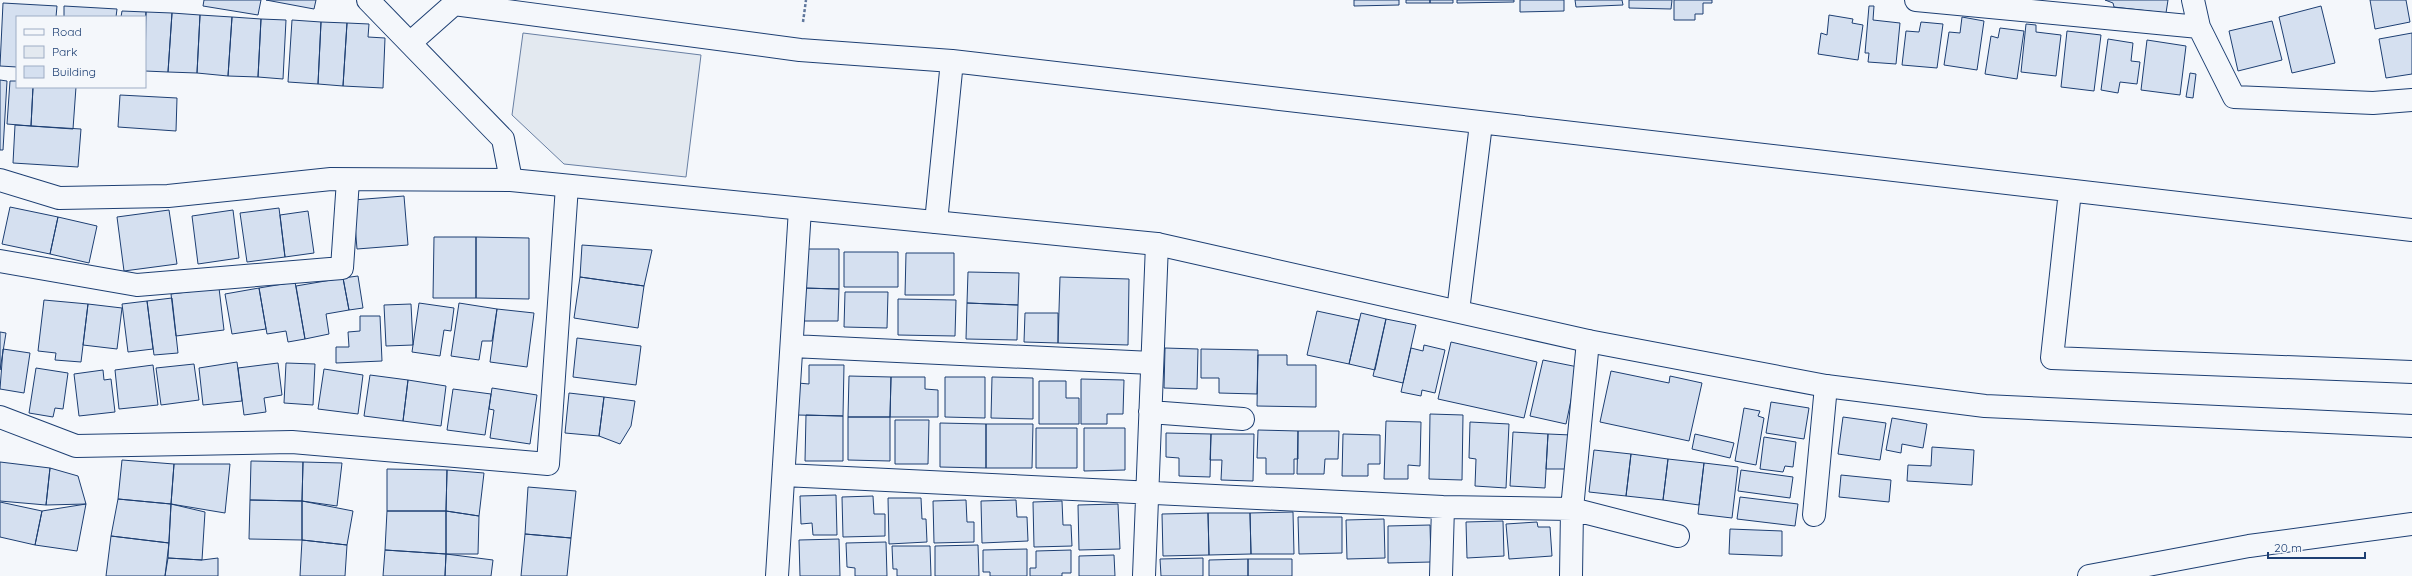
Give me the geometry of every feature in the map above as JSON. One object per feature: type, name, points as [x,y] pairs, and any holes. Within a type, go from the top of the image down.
[{"type":"street","points":[[368,0],[503,139],[510,180]]},
{"type":"street","points":[[1916,0],[2199,27]]},
{"type":"street","points":[[2194,0],[2199,27],[2234,97],[2373,103],[2412,100]]},
{"type":"street","points":[[410,43],[454,4],[800,50],[952,61],[1481,124],[2412,230]]},
{"type":"street","points":[[936,222],[952,61]]},
{"type":"street","points":[[1458,311],[1481,124]]},
{"type":"street","points":[[0,180],[59,198],[168,196],[331,179],[510,180],[1157,244],[1588,341],[1826,386],[1985,406],[2412,426]]},
{"type":"street","points":[[0,261],[137,285],[342,268],[348,180]]},
{"type":"street","points":[[0,417],[76,446],[292,442],[548,464],[567,186]]},
{"type":"street","points":[[2070,191],[2052,358],[2412,372]]},
{"type":"street","points":[[777,576],[800,209]]},
{"type":"street","points":[[1144,576],[1157,244]]},
{"type":"street","points":[[1571,576],[1572,509],[1588,341]]},
{"type":"street","points":[[792,346],[1152,363]]},
{"type":"street","points":[[1814,516],[1826,386]]},
{"type":"street","points":[[1150,412],[1243,418]]},
{"type":"street","points":[[784,475],[1443,507],[1572,509],[1678,536]]},
{"type":"street","points":[[1441,576],[1443,507]]},
{"type":"street","points":[[2089,576],[2249,546],[2412,524]]},
{"type":"green space","points":[[523,33],[701,55],[686,177],[564,164],[512,115]]},
{"type":"building","points":[[204,0],[261,0],[258,15],[203,6]]},
{"type":"building","points":[[266,0],[316,0],[314,9]]},
{"type":"building","points":[[1354,0],[1399,0],[1399,5],[1354,6]]},
{"type":"building","points":[[1406,0],[1430,0],[1430,3],[1406,3]]},
{"type":"building","points":[[1430,0],[1453,0],[1453,3],[1430,3]]},
{"type":"building","points":[[1457,0],[1514,0],[1514,2],[1457,3]]},
{"type":"building","points":[[1520,0],[1564,0],[1564,11],[1520,12]]},
{"type":"building","points":[[1575,0],[1622,0],[1623,5],[1576,7]]},
{"type":"building","points":[[1629,0],[1672,0],[1671,9],[1629,8]]},
{"type":"building","points":[[1674,0],[1712,0],[1712,3],[1703,3],[1703,14],[1695,14],[1695,20],[1674,20]]},
{"type":"building","points":[[2105,0],[2168,0],[2166,13],[2114,7],[2113,3]]},
{"type":"building","points":[[2370,0],[2406,0],[2410,22],[2375,29]]},
{"type":"building","points":[[3,3],[57,6],[56,16],[16,16],[16,67],[0,66]]},
{"type":"building","points":[[64,6],[117,9],[116,16],[64,16]]},
{"type":"building","points":[[1869,6],[1874,6],[1873,20],[1900,23],[1896,64],[1868,62],[1869,53],[1865,53]]},
{"type":"building","points":[[2321,6],[2335,63],[2292,73],[2279,17]]},
{"type":"building","points":[[122,11],[146,12],[146,16],[121,16]]},
{"type":"building","points":[[146,12],[172,13],[168,72],[146,71]]},
{"type":"building","points":[[172,13],[200,15],[197,73],[168,72]]},
{"type":"building","points":[[200,15],[232,17],[228,76],[197,73]]},
{"type":"building","points":[[1829,15],[1853,19],[1852,23],[1863,25],[1858,60],[1818,54],[1821,33],[1827,35]]},
{"type":"building","points":[[232,17],[261,19],[258,77],[228,76]]},
{"type":"building","points":[[1962,17],[1984,21],[1977,70],[1944,65],[1949,32],[1960,33]]},
{"type":"building","points":[[261,19],[286,20],[283,79],[258,77]]},
{"type":"building","points":[[292,20],[321,22],[318,84],[288,82]]},
{"type":"building","points":[[2272,21],[2282,60],[2238,71],[2229,31]]},
{"type":"building","points":[[321,22],[347,23],[343,86],[318,84]]},
{"type":"building","points":[[1921,22],[1943,24],[1937,68],[1902,65],[1906,31],[1919,32]]},
{"type":"building","points":[[347,23],[369,24],[368,37],[385,38],[383,88],[343,86]]},
{"type":"building","points":[[2026,24],[2036,25],[2036,32],[2061,35],[2056,76],[2021,72]]},
{"type":"building","points":[[2000,28],[2024,31],[2017,79],[1985,74],[1991,36],[1998,38]]},
{"type":"building","points":[[2067,31],[2101,35],[2094,91],[2061,87]]},
{"type":"building","points":[[2412,33],[2412,74],[2386,78],[2379,39]]},
{"type":"building","points":[[2108,39],[2133,43],[2131,61],[2140,62],[2137,84],[2120,82],[2118,93],[2101,90]]},
{"type":"building","points":[[2147,40],[2186,46],[2180,95],[2141,90]]},
{"type":"building","points":[[2190,73],[2196,74],[2193,98],[2186,97]]},
{"type":"building","points":[[0,80],[7,81],[3,150],[0,150]]},
{"type":"building","points":[[10,81],[16,81],[16,88],[33,88],[31,126],[7,124]]},
{"type":"building","points":[[33,88],[76,88],[73,129],[31,126]]},
{"type":"building","points":[[120,95],[177,98],[176,131],[118,127]]},
{"type":"building","points":[[15,125],[81,129],[78,167],[13,163]]},
{"type":"building","points":[[404,196],[408,245],[357,249],[353,200]]},
{"type":"building","points":[[10,207],[58,217],[50,254],[2,244]]},
{"type":"building","points":[[279,208],[285,257],[247,262],[240,213]]},
{"type":"building","points":[[169,210],[177,264],[124,271],[117,217]]},
{"type":"building","points":[[233,210],[239,258],[198,264],[192,216]]},
{"type":"building","points":[[308,211],[314,253],[285,257],[280,215]]},
{"type":"building","points":[[58,217],[97,226],[89,263],[50,254]]},
{"type":"building","points":[[434,237],[476,237],[476,298],[433,298]]},
{"type":"building","points":[[476,237],[529,238],[529,299],[476,298]]},
{"type":"building","points":[[582,245],[652,250],[644,286],[580,277]]},
{"type":"building","points":[[803,249],[839,249],[839,289],[803,288]]},
{"type":"building","points":[[844,252],[898,252],[898,287],[844,287]]},
{"type":"building","points":[[906,253],[954,253],[954,295],[905,295]]},
{"type":"building","points":[[968,272],[1019,273],[1018,305],[967,303]]},
{"type":"building","points":[[358,276],[363,308],[349,310],[343,278]]},
{"type":"building","points":[[580,277],[644,286],[638,328],[574,318]]},
{"type":"building","points":[[1060,277],[1129,279],[1128,345],[1058,343]]},
{"type":"building","points":[[343,278],[349,310],[326,314],[329,334],[305,339],[296,286]]},
{"type":"building","points":[[295,282],[305,339],[288,342],[286,331],[267,334],[259,288]]},
{"type":"building","points":[[219,288],[224,330],[176,336],[171,294]]},
{"type":"building","points":[[259,288],[266,329],[232,334],[225,294]]},
{"type":"building","points":[[803,288],[839,289],[838,321],[802,321]]},
{"type":"building","points":[[845,292],[888,292],[887,328],[844,327]]},
{"type":"building","points":[[172,298],[178,353],[154,355],[147,301]]},
{"type":"building","points":[[898,299],[956,300],[955,336],[898,335]]},
{"type":"building","points":[[44,300],[88,304],[81,362],[55,360],[56,353],[38,351]]},
{"type":"building","points":[[147,301],[153,349],[128,352],[122,304]]},
{"type":"building","points":[[419,303],[454,308],[451,331],[444,330],[440,356],[412,352]]},
{"type":"building","points":[[459,303],[497,309],[492,341],[482,341],[479,360],[451,356]]},
{"type":"building","points":[[967,303],[1018,305],[1017,340],[966,339]]},
{"type":"building","points":[[88,304],[122,308],[117,349],[83,345]]},
{"type":"building","points":[[411,304],[413,345],[386,346],[384,305]]},
{"type":"building","points":[[497,309],[534,313],[527,367],[490,362]]},
{"type":"building","points":[[1317,311],[1359,320],[1349,364],[1307,355]]},
{"type":"building","points":[[1025,313],[1058,313],[1058,343],[1024,342]]},
{"type":"building","points":[[1361,313],[1386,319],[1375,370],[1349,364]]},
{"type":"building","points":[[360,316],[380,316],[382,361],[336,363],[336,347],[349,347],[348,332],[360,331]]},
{"type":"building","points":[[1386,319],[1416,325],[1403,383],[1373,376]]},
{"type":"building","points":[[0,332],[6,333],[0,370]]},
{"type":"building","points":[[577,338],[641,346],[636,385],[573,377]]},
{"type":"building","points":[[1451,342],[1537,362],[1524,418],[1438,399]]},
{"type":"building","points":[[1424,345],[1445,350],[1435,393],[1422,390],[1421,396],[1401,392],[1411,348],[1423,351]]},
{"type":"building","points":[[1165,348],[1198,349],[1197,389],[1164,388]]},
{"type":"building","points":[[3,349],[30,353],[24,393],[0,389]]},
{"type":"building","points":[[1201,349],[1258,350],[1257,394],[1219,393],[1219,378],[1201,378]]},
{"type":"building","points":[[1258,355],[1287,355],[1287,365],[1316,365],[1316,407],[1257,406]]},
{"type":"building","points":[[1543,360],[1578,367],[1566,424],[1530,416]]},
{"type":"building","points":[[237,362],[242,401],[203,405],[199,368]]},
{"type":"building","points":[[278,363],[282,395],[264,398],[266,412],[244,415],[238,368]]},
{"type":"building","points":[[286,363],[315,364],[313,405],[284,403]]},
{"type":"building","points":[[194,364],[199,400],[161,405],[156,368]]},
{"type":"building","points":[[153,365],[158,405],[119,409],[115,370]]},
{"type":"building","points":[[809,365],[844,365],[843,416],[797,415],[798,383],[809,384]]},
{"type":"building","points":[[36,368],[68,373],[63,409],[55,408],[53,417],[29,413]]},
{"type":"building","points":[[324,369],[363,375],[358,414],[318,409]]},
{"type":"building","points":[[103,370],[104,380],[111,379],[115,412],[79,416],[74,374]]},
{"type":"building","points":[[1611,371],[1669,383],[1670,376],[1702,383],[1689,441],[1600,422]]},
{"type":"building","points":[[370,375],[408,380],[403,421],[364,416]]},
{"type":"building","points":[[849,376],[891,377],[890,417],[848,417]]},
{"type":"building","points":[[891,377],[925,377],[925,389],[938,390],[938,417],[890,417]]},
{"type":"building","points":[[945,377],[985,377],[985,418],[945,417]]},
{"type":"building","points":[[992,377],[1033,378],[1033,419],[991,418]]},
{"type":"building","points":[[1081,379],[1124,380],[1123,414],[1107,414],[1107,424],[1081,424]]},
{"type":"building","points":[[408,380],[446,386],[441,426],[403,421]]},
{"type":"building","points":[[1039,381],[1066,381],[1066,398],[1079,398],[1079,424],[1039,424]]},
{"type":"building","points":[[492,388],[537,395],[530,444],[490,438],[494,410],[489,409]]},
{"type":"building","points":[[453,389],[491,394],[485,435],[447,430]]},
{"type":"building","points":[[569,393],[604,397],[599,436],[565,433]]},
{"type":"building","points":[[604,397],[635,401],[631,426],[620,444],[599,436]]},
{"type":"building","points":[[1771,402],[1809,408],[1804,439],[1766,433]]},
{"type":"building","points":[[1744,408],[1760,411],[1758,416],[1764,418],[1756,465],[1735,461]]},
{"type":"building","points":[[1430,414],[1463,415],[1462,480],[1429,479]]},
{"type":"building","points":[[806,415],[843,416],[843,461],[805,461]]},
{"type":"building","points":[[848,417],[890,417],[890,461],[848,460]]},
{"type":"building","points":[[1843,417],[1886,423],[1880,460],[1838,454]]},
{"type":"building","points":[[1892,418],[1927,424],[1923,448],[1902,444],[1901,453],[1886,450]]},
{"type":"building","points":[[895,420],[929,420],[928,464],[895,464]]},
{"type":"building","points":[[1386,421],[1421,422],[1420,466],[1408,465],[1408,479],[1384,479]]},
{"type":"building","points":[[1470,422],[1509,424],[1506,488],[1475,486],[1476,459],[1469,458]]},
{"type":"building","points":[[940,423],[986,424],[986,468],[940,467]]},
{"type":"building","points":[[986,424],[1033,424],[1032,468],[986,468]]},
{"type":"building","points":[[1036,428],[1077,428],[1077,468],[1036,468]]},
{"type":"building","points":[[1084,428],[1125,428],[1125,470],[1084,471]]},
{"type":"building","points":[[1258,430],[1298,431],[1298,459],[1294,459],[1294,474],[1266,474],[1266,458],[1257,458]]},
{"type":"building","points":[[1298,431],[1339,431],[1338,459],[1325,459],[1324,474],[1297,474]]},
{"type":"building","points":[[1513,432],[1548,434],[1545,488],[1510,486]]},
{"type":"building","points":[[1166,433],[1211,434],[1210,477],[1179,476],[1179,458],[1166,457]]},
{"type":"building","points":[[1211,434],[1254,434],[1253,481],[1221,480],[1222,460],[1210,460]]},
{"type":"building","points":[[1343,434],[1380,435],[1380,464],[1368,464],[1368,476],[1342,476]]},
{"type":"building","points":[[1548,434],[1571,435],[1569,469],[1546,469]]},
{"type":"building","points":[[1695,434],[1734,443],[1730,458],[1692,449]]},
{"type":"building","points":[[1764,437],[1796,442],[1793,467],[1785,466],[1783,472],[1760,469]]},
{"type":"building","points":[[1932,447],[1974,450],[1972,485],[1907,481],[1908,465],[1931,466]]},
{"type":"building","points":[[1594,450],[1631,454],[1626,496],[1589,492]]},
{"type":"building","points":[[1631,454],[1668,459],[1663,500],[1626,496]]},
{"type":"building","points":[[1668,459],[1704,463],[1699,505],[1663,500]]},
{"type":"building","points":[[122,460],[174,464],[171,504],[118,499]]},
{"type":"building","points":[[251,461],[303,462],[302,501],[250,500]]},
{"type":"building","points":[[0,462],[50,468],[46,505],[0,501]]},
{"type":"building","points":[[303,462],[342,463],[337,506],[302,501]]},
{"type":"building","points":[[1704,463],[1738,467],[1732,518],[1698,514]]},
{"type":"building","points":[[174,464],[230,464],[225,513],[171,504]]},
{"type":"building","points":[[50,468],[78,476],[86,504],[46,505]]},
{"type":"building","points":[[387,469],[447,470],[446,511],[387,511]]},
{"type":"building","points":[[447,470],[484,473],[479,516],[446,511]]},
{"type":"building","points":[[1741,470],[1793,477],[1790,498],[1738,491]]},
{"type":"building","points":[[1841,475],[1891,480],[1889,502],[1839,497]]},
{"type":"building","points":[[528,487],[576,491],[571,538],[525,534]]},
{"type":"building","points":[[836,495],[837,535],[813,535],[812,523],[801,524],[800,496]]},
{"type":"building","points":[[873,496],[874,514],[885,514],[885,536],[843,537],[842,497]]},
{"type":"building","points":[[1740,497],[1798,504],[1795,526],[1737,519]]},
{"type":"building","points":[[888,498],[921,498],[922,519],[926,519],[927,542],[889,544]]},
{"type":"building","points":[[118,499],[171,504],[169,543],[111,536]]},
{"type":"building","points":[[250,500],[302,501],[302,540],[249,539]]},
{"type":"building","points":[[966,500],[967,522],[974,522],[974,542],[934,543],[933,501]]},
{"type":"building","points":[[1016,500],[1017,517],[1027,517],[1028,541],[982,543],[981,501]]},
{"type":"building","points":[[302,501],[353,511],[347,545],[302,540]]},
{"type":"building","points":[[1062,501],[1063,525],[1071,525],[1072,546],[1034,547],[1033,502]]},
{"type":"building","points":[[0,502],[42,511],[35,545],[0,537]]},
{"type":"building","points":[[86,504],[77,551],[35,545],[42,511]]},
{"type":"building","points":[[171,504],[205,512],[202,560],[168,558]]},
{"type":"building","points":[[1118,504],[1120,549],[1079,550],[1078,505]]},
{"type":"building","points":[[387,511],[446,511],[446,554],[385,550]]},
{"type":"building","points":[[446,511],[479,516],[478,554],[446,554]]},
{"type":"building","points":[[1293,512],[1294,554],[1251,554],[1250,513]]},
{"type":"building","points":[[1208,513],[1209,555],[1163,556],[1162,514]]},
{"type":"building","points":[[1208,513],[1250,513],[1251,554],[1209,555]]},
{"type":"building","points":[[1298,517],[1342,517],[1342,553],[1299,554]]},
{"type":"building","points":[[1384,519],[1385,558],[1347,559],[1346,520]]},
{"type":"building","points":[[1503,521],[1504,556],[1467,558],[1466,522]]},
{"type":"building","points":[[1537,522],[1538,527],[1550,527],[1552,556],[1509,559],[1506,524]]},
{"type":"building","points":[[1430,525],[1431,562],[1388,563],[1388,526]]},
{"type":"building","points":[[1730,529],[1782,531],[1782,556],[1729,554]]},
{"type":"building","points":[[525,534],[571,538],[567,576],[521,576]]},
{"type":"building","points":[[111,536],[169,543],[165,576],[106,576]]},
{"type":"building","points":[[839,539],[840,576],[800,576],[799,540]]},
{"type":"building","points":[[302,540],[347,545],[345,576],[300,576]]},
{"type":"building","points":[[886,542],[887,576],[855,576],[855,568],[847,567],[846,543]]},
{"type":"building","points":[[978,545],[979,576],[935,576],[935,546]]},
{"type":"building","points":[[892,546],[930,546],[931,576],[897,576],[897,569],[893,569]]},
{"type":"building","points":[[1027,549],[1027,576],[990,576],[990,572],[983,572],[983,550]]},
{"type":"building","points":[[385,550],[446,554],[445,576],[383,576]]},
{"type":"building","points":[[1071,550],[1071,573],[1062,573],[1062,576],[1030,576],[1030,568],[1036,568],[1036,551]]},
{"type":"building","points":[[446,554],[493,560],[491,576],[445,576]]},
{"type":"building","points":[[1114,555],[1115,576],[1079,576],[1079,556]]},
{"type":"building","points":[[168,558],[202,560],[218,558],[218,576],[165,576]]},
{"type":"building","points":[[1203,558],[1203,576],[1161,576],[1160,559]]},
{"type":"building","points":[[1248,559],[1292,559],[1292,576],[1248,576]]},
{"type":"building","points":[[1248,559],[1248,576],[1209,576],[1209,560]]}]
